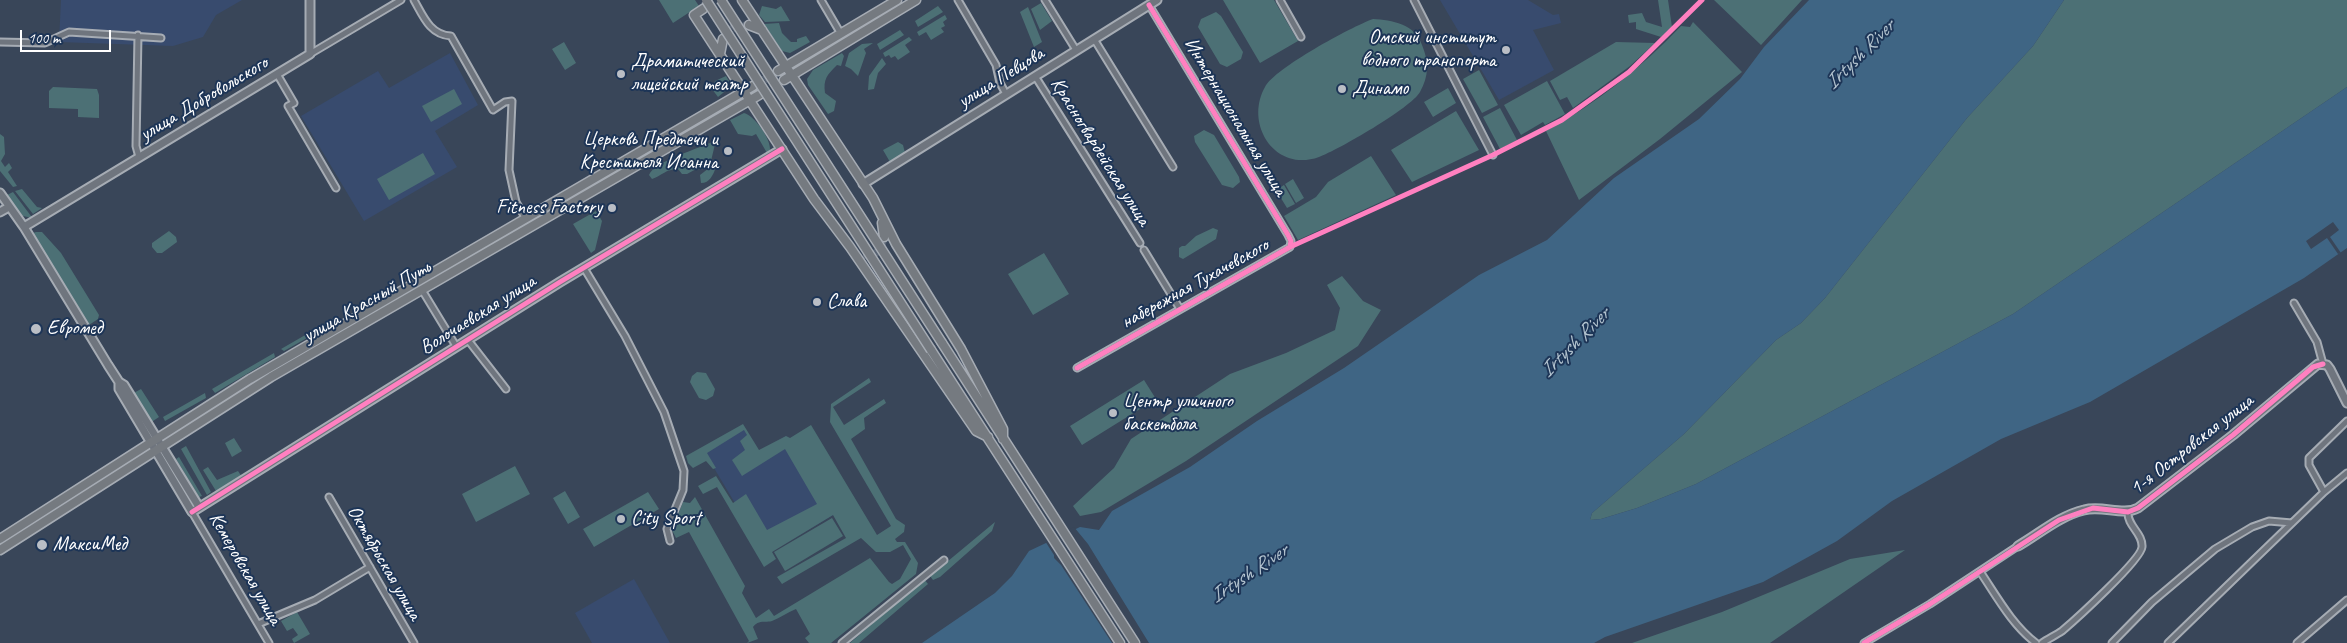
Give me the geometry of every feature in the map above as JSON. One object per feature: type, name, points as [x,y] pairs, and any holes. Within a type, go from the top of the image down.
[{"type":"main road","points":[[706,0],[1120,643]]},
{"type":"main road","points":[[722,0],[1024,474],[1135,643]]},
{"type":"main road","points":[[742,0],[863,184],[900,252],[961,349],[1003,429],[1003,439]]},
{"type":"main road","points":[[778,71],[897,0]]},
{"type":"main road","points":[[784,80],[916,0]]},
{"type":"main road","points":[[703,9],[694,15],[833,227],[850,247],[976,431],[988,437]]},
{"type":"main road","points":[[749,24],[762,30]]},
{"type":"main road","points":[[720,54],[724,39]]},
{"type":"main road","name":"улица Красный Путь","points":[[0,539],[243,383],[753,86]]},
{"type":"main road","name":"улица Красный Путь","points":[[0,550],[271,377],[759,95]]},
{"type":"main road","points":[[880,213],[884,237]]},
{"type":"main road","points":[[850,247],[863,254]]},
{"type":"main road","points":[[416,283],[422,290]]},
{"type":"street","points":[[310,0],[310,54]]},
{"type":"street","name":"улица Добровольского","points":[[24,227],[401,0]]},
{"type":"street","points":[[414,0],[433,30],[439,34],[451,36],[493,110],[512,101],[509,170],[516,202],[526,219]]},
{"type":"street","points":[[821,0],[841,34]]},
{"type":"street","points":[[958,0],[996,65],[1000,83],[1006,94]]},
{"type":"street","points":[[1045,0],[1076,50]]},
{"type":"street","name":"улица Певцова","points":[[863,184],[1157,0]]},
{"type":"street","points":[[1280,0],[1301,37]]},
{"type":"street","points":[[1414,0],[1493,155]]},
{"type":"street","name":"Интернациональная улица","points":[[1149,5],[1288,235],[1291,242],[1290,247]]},
{"type":"street","points":[[0,42],[45,43],[69,32],[161,38]]},
{"type":"street","points":[[138,35],[136,146],[139,157]]},
{"type":"street","points":[[1094,39],[1173,167]]},
{"type":"street","points":[[277,74],[294,103],[288,106],[336,188]]},
{"type":"street","name":"Красногвардейская улица","points":[[1035,76],[1140,243]]},
{"type":"street","name":"Волочаевская улица","points":[[192,512],[456,346],[782,149]]},
{"type":"street","name":"Кемеровская улица","points":[[0,193],[24,227],[119,382],[124,384],[154,440],[199,507]]},
{"type":"street","points":[[0,212],[9,206]]},
{"type":"street","name":"набережная Тухачевского","points":[[1077,368],[1290,247]]},
{"type":"street","name":"Красногвардейская улица","points":[[1144,250],[1180,309]]},
{"type":"street","points":[[584,268],[625,336],[664,412],[684,471],[683,490],[668,528],[670,541]]},
{"type":"street","points":[[422,290],[456,346]]},
{"type":"street","points":[[2294,303],[2317,342],[2323,364],[2330,369],[2347,403]]},
{"type":"street","points":[[468,340],[506,389]]},
{"type":"street","name":"1-я Островская улица","points":[[1864,643],[1981,572],[2060,520],[2083,510],[2103,508],[2128,512],[2149,500],[2233,435],[2313,366],[2323,364]]},
{"type":"street","points":[[2324,492],[2309,465],[2309,458],[2347,421]]},
{"type":"street","name":"Кемеровская улица","points":[[160,448],[192,512],[269,643]]},
{"type":"street","points":[[2168,643],[2324,492],[2347,473]]},
{"type":"street","name":"Октябрьская улица","points":[[329,497],[414,643]]},
{"type":"street","points":[[2042,643],[2061,632],[2103,594],[2140,552],[2141,540],[2129,522],[2128,512]]},
{"type":"street","points":[[2112,643],[2152,602],[2215,549],[2252,527],[2269,521],[2292,523]]},
{"type":"street","points":[[842,643],[944,560]]},
{"type":"street","points":[[258,624],[315,600],[370,568]]},
{"type":"street","points":[[1981,572],[2008,612],[2036,643]]},
{"type":"street","points":[[2297,643],[2347,600]]},
{"type":"shaded area","points":[[61,0],[242,0],[216,15],[203,37],[173,46],[59,42]]},
{"type":"shaded area","name":"Омский институт водного транспорта","points":[[1440,0],[1528,0],[1553,15],[1559,14],[1561,23],[1533,30],[1554,70],[1499,100]]},
{"type":"shaded area","points":[[450,53],[478,105],[435,131],[457,167],[364,221],[301,116],[378,71],[389,88]]},
{"type":"shaded area","points":[[745,429],[759,452],[786,436],[833,515],[766,555],[705,453]]},
{"type":"shaded area","points":[[634,579],[670,643],[592,643],[575,613]]},
{"type":"green space","points":[[659,0],[695,0],[699,6],[673,23]]},
{"type":"green space","points":[[1223,0],[1274,0],[1298,41],[1260,63]]},
{"type":"green space","points":[[1658,0],[1668,0],[1672,27],[1661,37],[1636,29],[1636,22],[1629,23],[1628,15],[1642,13],[1646,22],[1662,27]]},
{"type":"green space","points":[[1714,0],[1802,0],[1761,45]]},
{"type":"green space","points":[[2064,0],[2347,0],[2347,87],[2013,314],[1696,484],[1637,508],[1601,519],[1590,520],[1592,513],[1684,434],[1776,340],[1801,323],[1825,298],[1967,118],[2033,46]]},
{"type":"green space","points":[[1041,3],[1052,21],[1040,30],[1031,9]]},
{"type":"green space","points":[[762,6],[776,9],[781,6],[790,21],[765,22],[759,15]]},
{"type":"green space","points":[[938,6],[943,12],[918,27],[915,21]]},
{"type":"green space","points":[[1028,7],[1042,42],[1034,47],[1020,12]]},
{"type":"green space","points":[[1216,12],[1221,16],[1243,52],[1241,59],[1227,67],[1220,64],[1198,27],[1201,19]]},
{"type":"green space","points":[[945,15],[947,19],[943,22],[945,26],[941,28],[944,32],[931,40],[926,32],[919,36],[917,32]]},
{"type":"green space","name":"Динамо","points":[[1373,19],[1402,24],[1419,38],[1427,63],[1425,80],[1420,92],[1414,99],[1389,118],[1357,138],[1319,157],[1303,160],[1289,158],[1277,152],[1261,130],[1258,116],[1259,101],[1265,87],[1283,69],[1298,59],[1348,30]]},
{"type":"green space","points":[[1693,22],[1742,72],[1660,139],[1579,200],[1546,131],[1601,97],[1650,56],[1681,26],[1690,27]]},
{"type":"green space","points":[[779,23],[782,33],[791,42],[797,42],[797,39],[806,36],[810,42],[790,53],[782,51],[764,24]]},
{"type":"green space","points":[[900,30],[904,35],[880,50],[877,44]]},
{"type":"green space","points":[[909,37],[912,40],[905,45],[910,52],[898,60],[895,56],[891,58],[889,55],[885,57],[883,53]]},
{"type":"green space","points":[[564,42],[576,63],[565,70],[552,49]]},
{"type":"green space","points":[[1616,42],[1655,43],[1630,66],[1573,108],[1567,97],[1560,100],[1550,81]]},
{"type":"green space","points":[[873,43],[864,49],[866,53],[858,76],[845,66],[849,53],[862,44]]},
{"type":"green space","points":[[842,53],[844,56],[841,66],[837,65],[825,81],[825,93],[836,101],[834,111],[828,114],[808,85],[807,79],[813,70]]},
{"type":"green space","points":[[882,58],[886,64],[878,73],[874,89],[868,90],[869,76]]},
{"type":"green space","points":[[1479,70],[1498,105],[1482,113],[1463,79]]},
{"type":"green space","points":[[726,76],[729,81],[729,88],[718,97],[712,89],[715,81]]},
{"type":"green space","points":[[1547,81],[1565,114],[1545,125],[1543,122],[1521,135],[1504,105]]},
{"type":"green space","points":[[53,87],[97,89],[99,95],[99,118],[78,117],[78,109],[49,108],[49,91]]},
{"type":"green space","points":[[1448,88],[1456,103],[1433,117],[1424,102]]},
{"type":"green space","points":[[454,89],[462,104],[431,122],[422,106]]},
{"type":"green space","points":[[1500,108],[1517,140],[1500,149],[1483,117]]},
{"type":"green space","points":[[1456,111],[1479,150],[1412,182],[1391,150]]},
{"type":"green space","points":[[744,113],[753,118],[765,134],[770,145],[770,150],[767,153],[756,134],[752,136],[738,134],[730,120]]},
{"type":"green space","points":[[1204,130],[1214,135],[1239,177],[1240,182],[1233,188],[1222,185],[1195,142],[1194,136]]},
{"type":"green space","points":[[0,134],[4,137],[5,154],[1,161],[5,167],[9,163],[12,168],[8,172],[17,186],[13,187],[0,171]]},
{"type":"green space","points":[[716,140],[711,161],[687,174],[682,174],[678,169],[674,169],[652,179],[649,175],[653,170],[669,160]]},
{"type":"green space","points":[[898,142],[903,145],[905,153],[890,162],[883,150]]},
{"type":"green space","points":[[423,153],[435,174],[389,200],[377,179]]},
{"type":"green space","points":[[1371,156],[1396,195],[1298,240],[1284,216],[1316,197],[1328,182]]},
{"type":"green space","points":[[713,165],[716,167],[711,178],[707,182],[701,183],[700,175]]},
{"type":"green space","points":[[1293,179],[1304,198],[1296,203],[1285,184]]},
{"type":"green space","points":[[1284,185],[1295,204],[1287,208],[1276,190]]},
{"type":"green space","points":[[22,189],[37,207],[42,208],[33,214],[15,191]]},
{"type":"green space","points":[[13,192],[32,218],[23,216],[5,196]]},
{"type":"green space","points":[[596,211],[602,221],[595,250],[591,253],[573,224]]},
{"type":"green space","points":[[1213,228],[1218,230],[1216,239],[1183,259],[1179,257],[1179,248],[1185,246],[1196,236]]},
{"type":"green space","points":[[169,231],[176,237],[177,242],[162,253],[157,253],[152,247],[152,243]]},
{"type":"green space","points":[[42,232],[61,253],[99,315],[98,319],[89,325],[33,233]]},
{"type":"green space","points":[[1044,253],[1069,294],[1033,315],[1008,274]]},
{"type":"green space","points":[[1342,276],[1363,301],[1381,310],[1358,346],[1186,461],[1101,512],[1080,516],[1073,506],[1114,468],[1131,439],[1230,374],[1286,353],[1335,330],[1340,308],[1327,285]]},
{"type":"green space","points":[[333,319],[337,321],[284,351],[281,349]]},
{"type":"green space","points":[[274,353],[275,357],[215,393],[212,389]]},
{"type":"green space","points":[[697,372],[706,373],[715,389],[713,396],[706,400],[699,398],[690,382],[692,376]]},
{"type":"green space","points":[[869,378],[871,382],[833,407],[844,425],[884,399],[886,403],[864,418],[865,429],[851,439],[896,519],[905,525],[904,532],[895,539],[897,542],[905,542],[918,563],[916,574],[831,643],[809,643],[805,638],[810,634],[796,609],[772,621],[760,622],[755,625],[753,627],[758,639],[747,643],[749,641],[689,532],[676,538],[672,530],[683,502],[690,503],[695,497],[745,586],[742,593],[756,618],[769,609],[774,616],[870,558],[892,584],[900,579],[911,559],[903,545],[890,552],[876,552],[861,538],[782,584],[777,577],[846,538],[833,515],[772,552],[776,559],[764,567],[717,487],[703,494],[698,486],[716,476],[733,503],[746,494],[767,530],[817,504],[785,449],[742,476],[732,460],[745,450],[740,441],[747,435],[744,430],[707,453],[716,468],[713,469],[706,461],[693,468],[688,463],[686,456],[743,424],[759,450],[786,436],[790,438],[811,425],[877,535],[891,526],[830,422],[831,404]]},
{"type":"green space","name":"Центр уличного баскетбола","points":[[1144,380],[1156,399],[1082,445],[1070,426]]},
{"type":"green space","points":[[141,389],[159,417],[150,423],[132,394]]},
{"type":"green space","points":[[205,393],[206,398],[165,421],[163,417]]},
{"type":"green space","points":[[234,438],[242,451],[232,457],[225,443]]},
{"type":"green space","points":[[186,446],[211,492],[207,495],[181,449]]},
{"type":"green space","points":[[179,457],[202,496],[199,497],[176,459]]},
{"type":"green space","points":[[515,466],[530,494],[476,522],[462,494]]},
{"type":"green space","points":[[208,467],[217,480],[238,471],[242,477],[216,491],[203,470]]},
{"type":"green space","points":[[565,491],[580,517],[568,524],[553,498]]},
{"type":"green space","name":"City Sport","points":[[648,492],[659,509],[594,547],[583,529]]},
{"type":"green space","points":[[832,518],[843,536],[785,571],[774,552]]},
{"type":"green space","points":[[995,522],[992,531],[940,577],[933,580],[930,576]]},
{"type":"green space","points":[[1905,550],[1770,643],[1632,643],[1722,612],[1850,559]]},
{"type":"green space","points":[[924,579],[928,584],[859,643],[850,643]]},
{"type":"green space","points":[[297,612],[310,634],[294,643],[292,639],[298,635],[293,628],[287,631],[281,621]]},
{"type":"water","name":"Irtysh River","points":[[1809,0],[2064,0],[2033,46],[1967,118],[1825,298],[1801,323],[1776,340],[1684,434],[1592,513],[1590,520],[1601,519],[1637,508],[1696,484],[2013,314],[2347,87],[2347,248],[2304,278],[2090,402],[2001,439],[1892,501],[1837,541],[1763,582],[1605,637],[1594,643],[922,643],[995,593],[1012,576],[1029,551],[1080,527],[1099,530],[1112,511],[1190,467],[1257,421],[1344,368],[1479,275],[1547,240],[1614,178],[1699,119],[1740,79],[1764,47]]},
{"type":"pier","points":[[2333,222],[2339,230],[2330,237],[2341,253],[2338,254],[2327,238],[2311,249],[2306,241]]},
{"type":"pier","points":[[1074,527],[1088,544],[1149,643],[1112,643],[1061,565],[1054,558],[1045,541]]},
{"type":"tunnel","points":[[724,38],[733,28],[749,25]]},
{"type":"tunnel","points":[[754,86],[778,71]]},
{"type":"tunnel","points":[[761,94],[784,80]]},
{"type":"tunnel","points":[[863,255],[874,254],[880,250],[884,237]]},
{"type":"cycle path","points":[[1077,368],[1290,247],[1493,155],[1562,120],[1629,72],[1702,0]]},
{"type":"cycle path","points":[[1149,5],[1288,235],[1291,241],[1290,247]]},
{"type":"cycle path","points":[[192,512],[560,282],[782,149]]},
{"type":"cycle path","points":[[1864,643],[1930,604],[2059,520],[2093,508],[2128,512],[2138,508],[2233,435],[2313,367],[2323,364]]},
{"type":"place","name":"Омский институт водного транспорта","points":[[1506,50]]},
{"type":"place","name":"Драматический лицейский театр","points":[[621,74]]},
{"type":"place","name":"Динамо","points":[[1342,89]]},
{"type":"place","name":"Церковь Предтечи и Крестителя Иоанна","points":[[728,151]]},
{"type":"place","name":"Fitness Factory","points":[[612,208]]},
{"type":"place","name":"Слава","points":[[817,302]]},
{"type":"place","name":"Евромед","points":[[36,329]]},
{"type":"place","name":"Центр уличного баскетбола","points":[[1113,413]]},
{"type":"place","name":"City Sport","points":[[621,519]]},
{"type":"place","name":"МаксиМед","points":[[42,545]]}]
